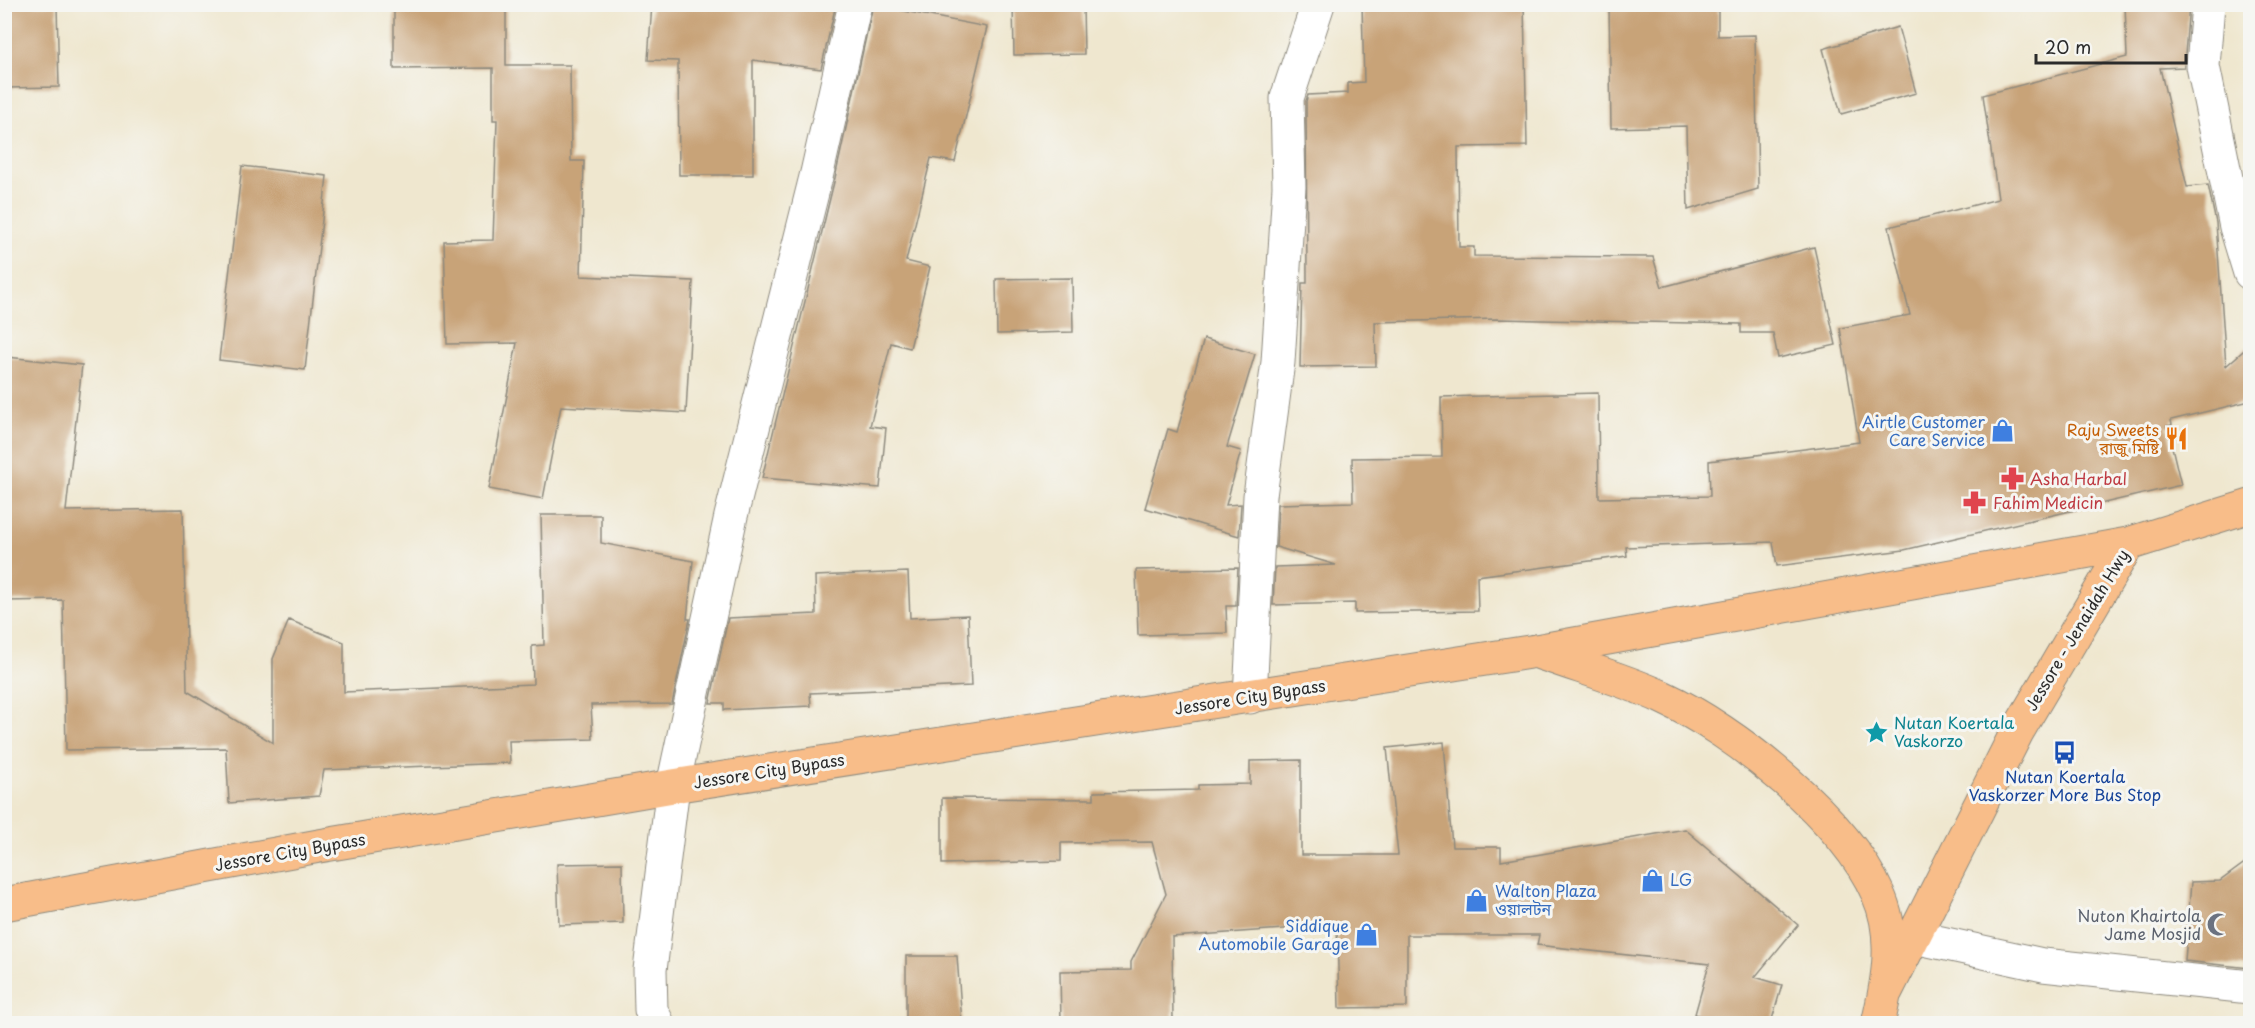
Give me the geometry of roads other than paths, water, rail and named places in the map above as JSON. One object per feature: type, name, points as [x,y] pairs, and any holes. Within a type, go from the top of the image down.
[{"type":"highway","name":"Jessore - Jenaidah Hwy","points":[[1886,991],[2017,732],[2128,544],[2250,506]]},
{"type":"highway","name":"Jessore City Bypass","points":[[4,904],[319,846],[673,786],[1536,651],[2128,544]]},
{"type":"highway","points":[[1536,651],[1662,697],[1697,716],[1771,769],[1846,840],[1879,895],[1887,924],[1890,962],[1878,1023]]},
{"type":"street","points":[[658,1023],[651,1010],[650,970],[673,786],[731,516],[817,173],[855,4]]},
{"type":"street","points":[[1250,697],[1260,496],[1278,362],[1289,187],[1287,98],[1318,4]]},
{"type":"street","points":[[2208,4],[2203,66],[2236,227],[2250,273]]},
{"type":"street","points":[[1914,937],[2043,965],[2250,987]]},
{"type":"place","name":"Airtle Customer Care Service","points":[[2003,431]]},
{"type":"place","name":"Raju Sweets রাজু মিষ্টি","points":[[2177,439]]},
{"type":"place","name":"Asha Harbal","points":[[2012,479]]},
{"type":"place","name":"Fahim Medicin","points":[[1975,503]]},
{"type":"place","name":"Nutan Koertala Vaskorzo","points":[[1876,732]]},
{"type":"place","name":"Nutan Koertala Vaskorzer More Bus Stop","points":[[2065,752]]},
{"type":"place","name":"LG","points":[[1652,880]]},
{"type":"place","name":"Walton Plaza ওয়ালটন","points":[[1477,900]]},
{"type":"place","name":"Nuton Khairtola Jame Mosjid","points":[[2219,925]]},
{"type":"place","name":"Siddique Automobile Garage","points":[[1367,935]]}]
